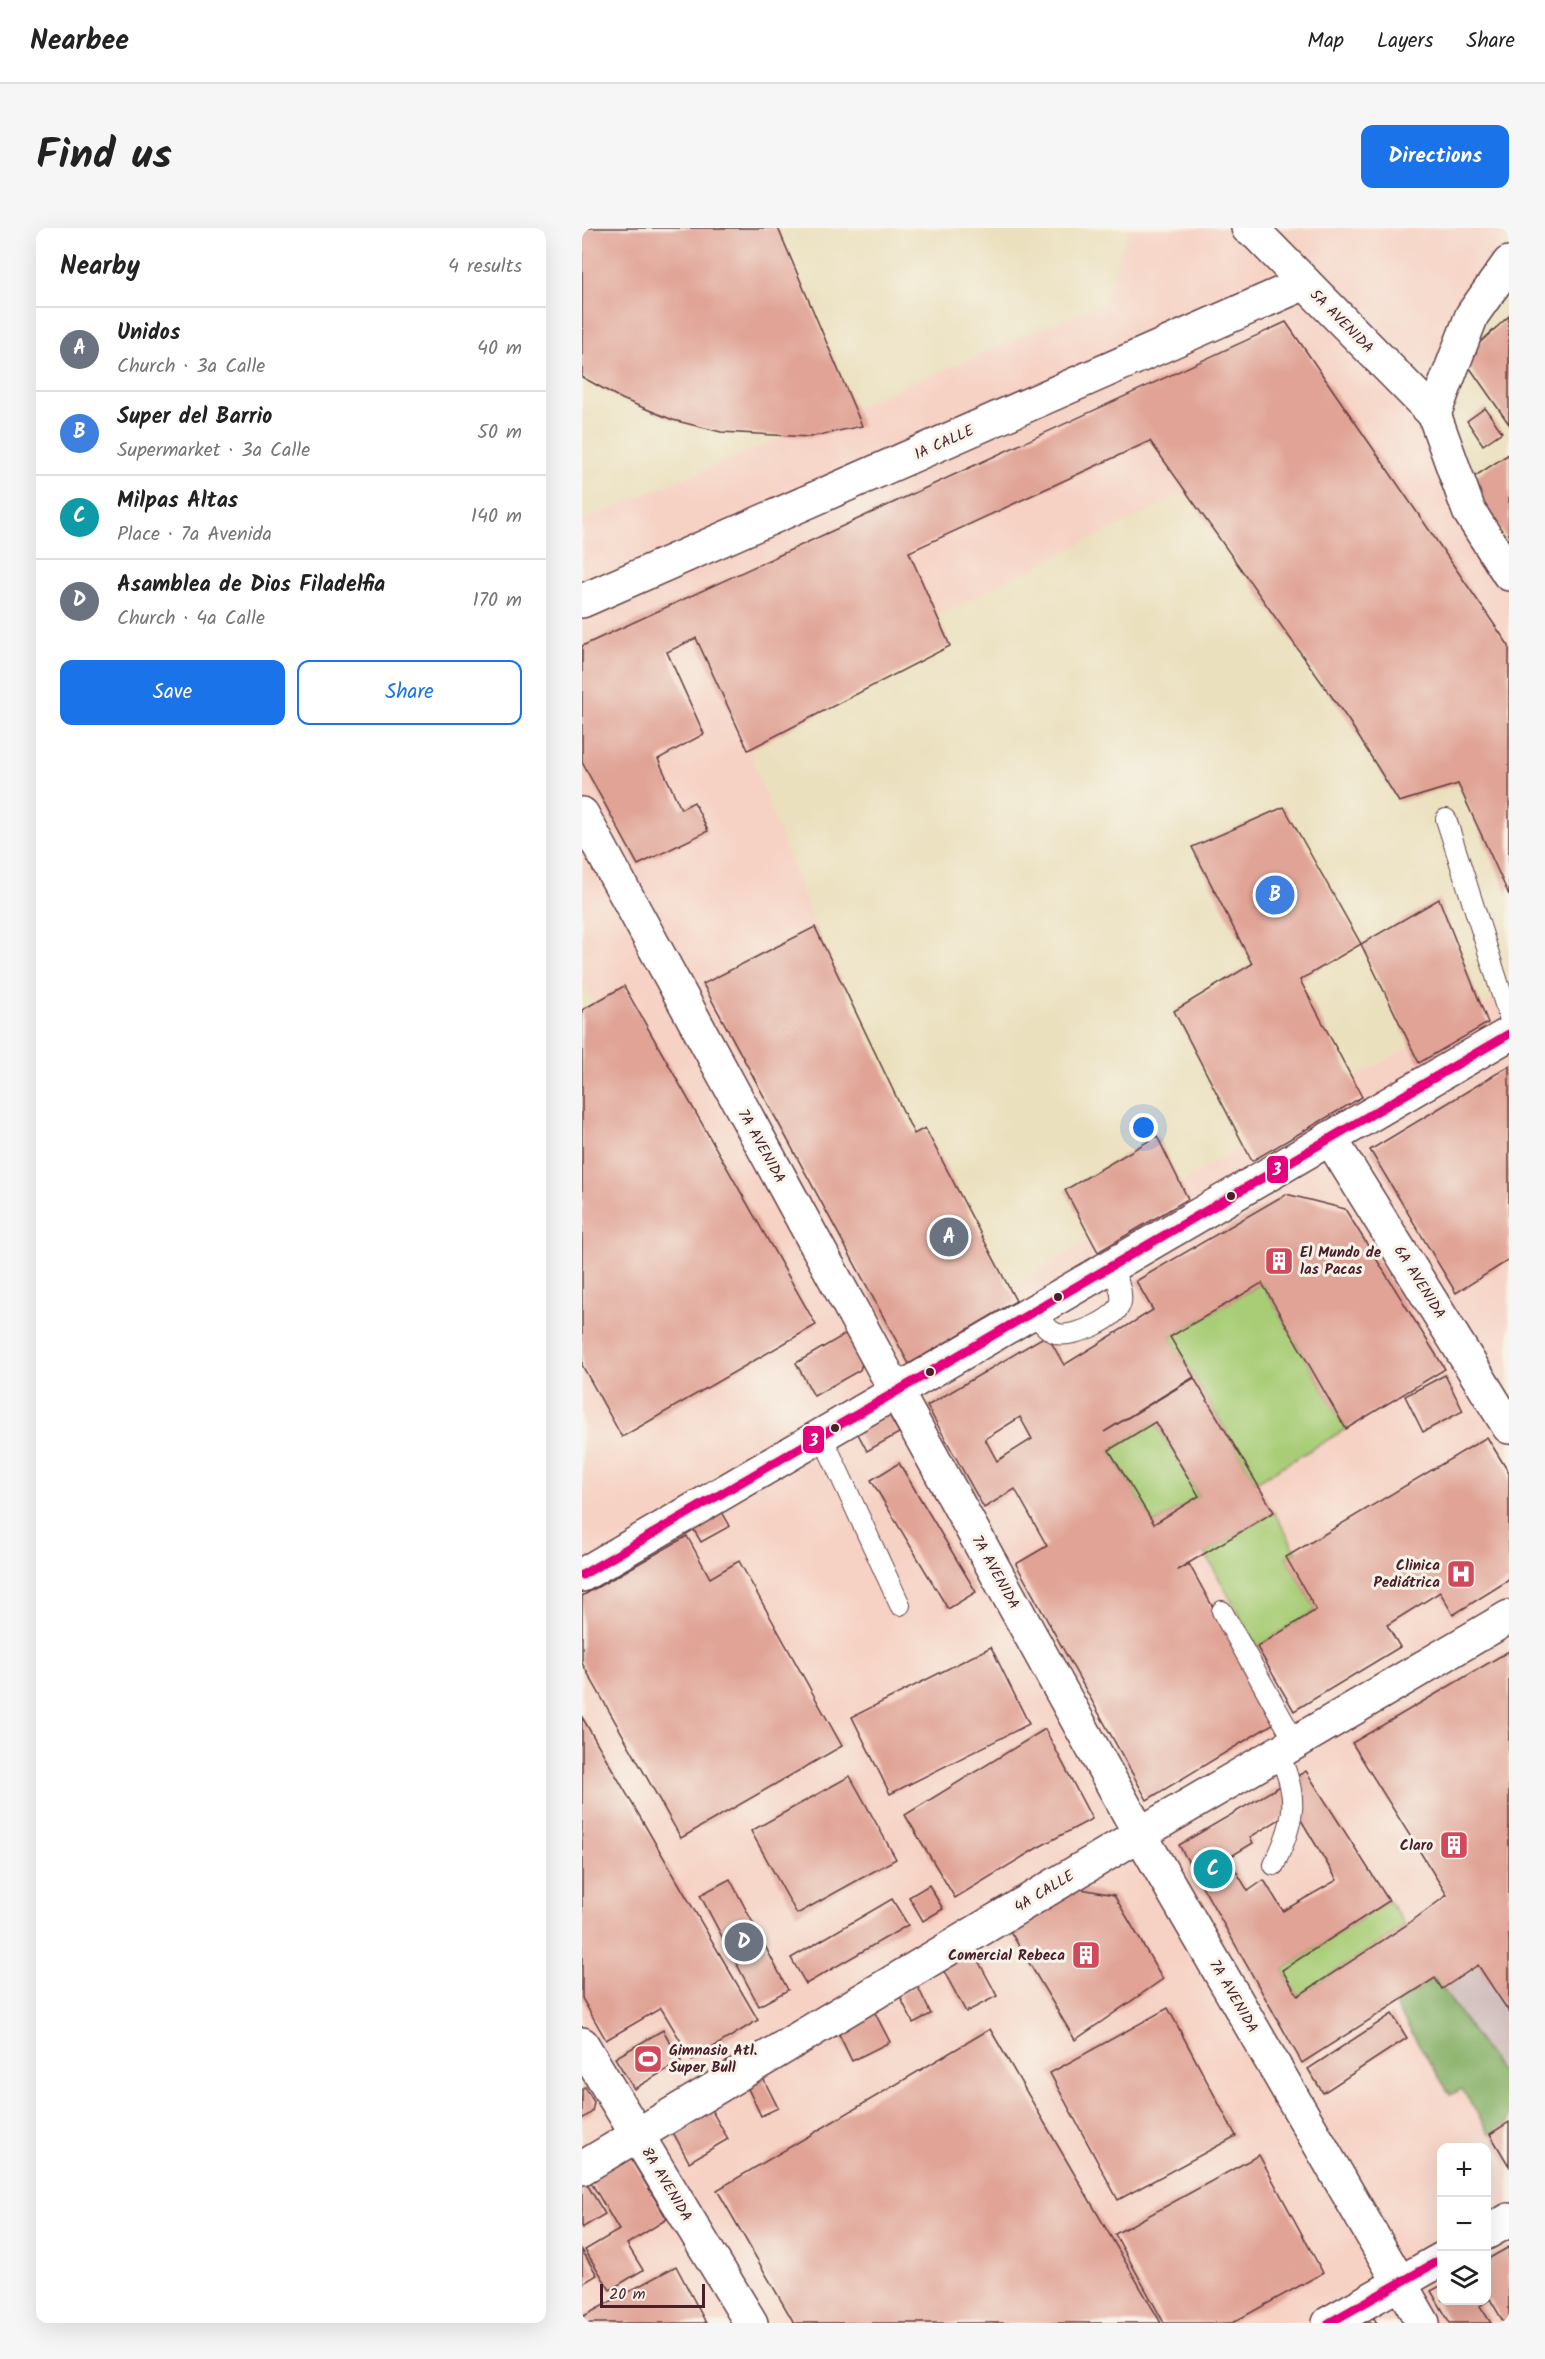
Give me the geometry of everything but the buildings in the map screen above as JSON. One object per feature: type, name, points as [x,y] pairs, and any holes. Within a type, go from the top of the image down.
[{"type":"street","name":"5A AVENIDA","points":[[1248,228],[1257,234],[1434,414],[1469,511],[1509,574]]},
{"type":"street","points":[[1434,414],[1472,315],[1509,263]]},
{"type":"street","name":"1A CALLE","points":[[582,601],[1305,284]]},
{"type":"street","name":"7A AVENIDA","points":[[582,814],[1140,1834],[1423,2323]]},
{"type":"street","points":[[582,1575],[1509,1034]]},
{"type":"street","name":"6A AVENIDA","points":[[1330,1138],[1509,1427]]},
{"type":"street","name":"4A CALLE","points":[[582,2168],[1140,1834],[1509,1617]]},
{"type":"street","name":"8A AVENIDA","points":[[582,2044],[752,2323]]},
{"type":"street","points":[[1491,2230],[1509,2220]]},
{"type":"street","points":[[1329,2323],[1437,2262]]},
{"type":"lane","points":[[1446,819],[1509,1017]]},
{"type":"lane","points":[[1033,1313],[1056,1334],[1067,1335],[1083,1331],[1109,1318],[1118,1310],[1121,1302],[1119,1286],[1111,1267]]},
{"type":"lane","points":[[822,1436],[900,1605]]},
{"type":"lane","points":[[1222,1611],[1287,1748],[1287,1772],[1293,1796],[1290,1827],[1274,1865]]},
{"type":"shaded area","points":[[1122,228],[1509,228],[1509,233],[1452,323],[1428,388],[1509,582],[1509,646],[1339,401],[1186,492],[937,616],[950,646],[749,750],[815,927],[914,1134],[953,1322],[903,1354],[1312,1102],[1509,991],[1509,2323],[582,2323],[582,1086],[626,1062],[582,983],[582,521],[1104,303],[1128,232]]},
{"type":"shaded area","points":[[1478,1965],[1509,2012],[1509,2064],[1500,2071],[1442,1989]]},
{"type":"green space","points":[[1262,1283],[1346,1429],[1256,1482],[1170,1337]]},
{"type":"green space","points":[[1155,1422],[1199,1496],[1154,1524],[1109,1450]]},
{"type":"green space","points":[[1274,1512],[1296,1551],[1286,1557],[1316,1610],[1257,1647],[1205,1553]]},
{"type":"green space","points":[[1389,1901],[1405,1926],[1298,1996],[1282,1970]]},
{"type":"green space","points":[[1435,1978],[1500,2071],[1509,2064],[1509,2122],[1490,2134],[1462,2089],[1450,2095],[1394,2004]]},
{"type":"transit line","name":"3","points":[[582,1575],[1509,1034]]},
{"type":"transit line","name":"3","points":[[1329,2323],[1437,2262]]},
{"type":"place","name":"Super del Barrio","points":[[1275,895]]},
{"type":"place","name":"Unidos","points":[[949,1237]]},
{"type":"place","name":"El Mundo de las Pacas","points":[[1279,1261]]},
{"type":"place","name":"Clinica Pediátrica","points":[[1461,1574]]},
{"type":"place","name":"Claro","points":[[1454,1845]]},
{"type":"place","name":"Milpas Altas","points":[[1213,1869]]},
{"type":"place","name":"Asamblea de Dios Filadelfia","points":[[744,1942]]},
{"type":"place","name":"Comercial Rebeca","points":[[1086,1955]]},
{"type":"place","name":"Gimnasio Atl. Super Bull","points":[[648,2059]]}]
